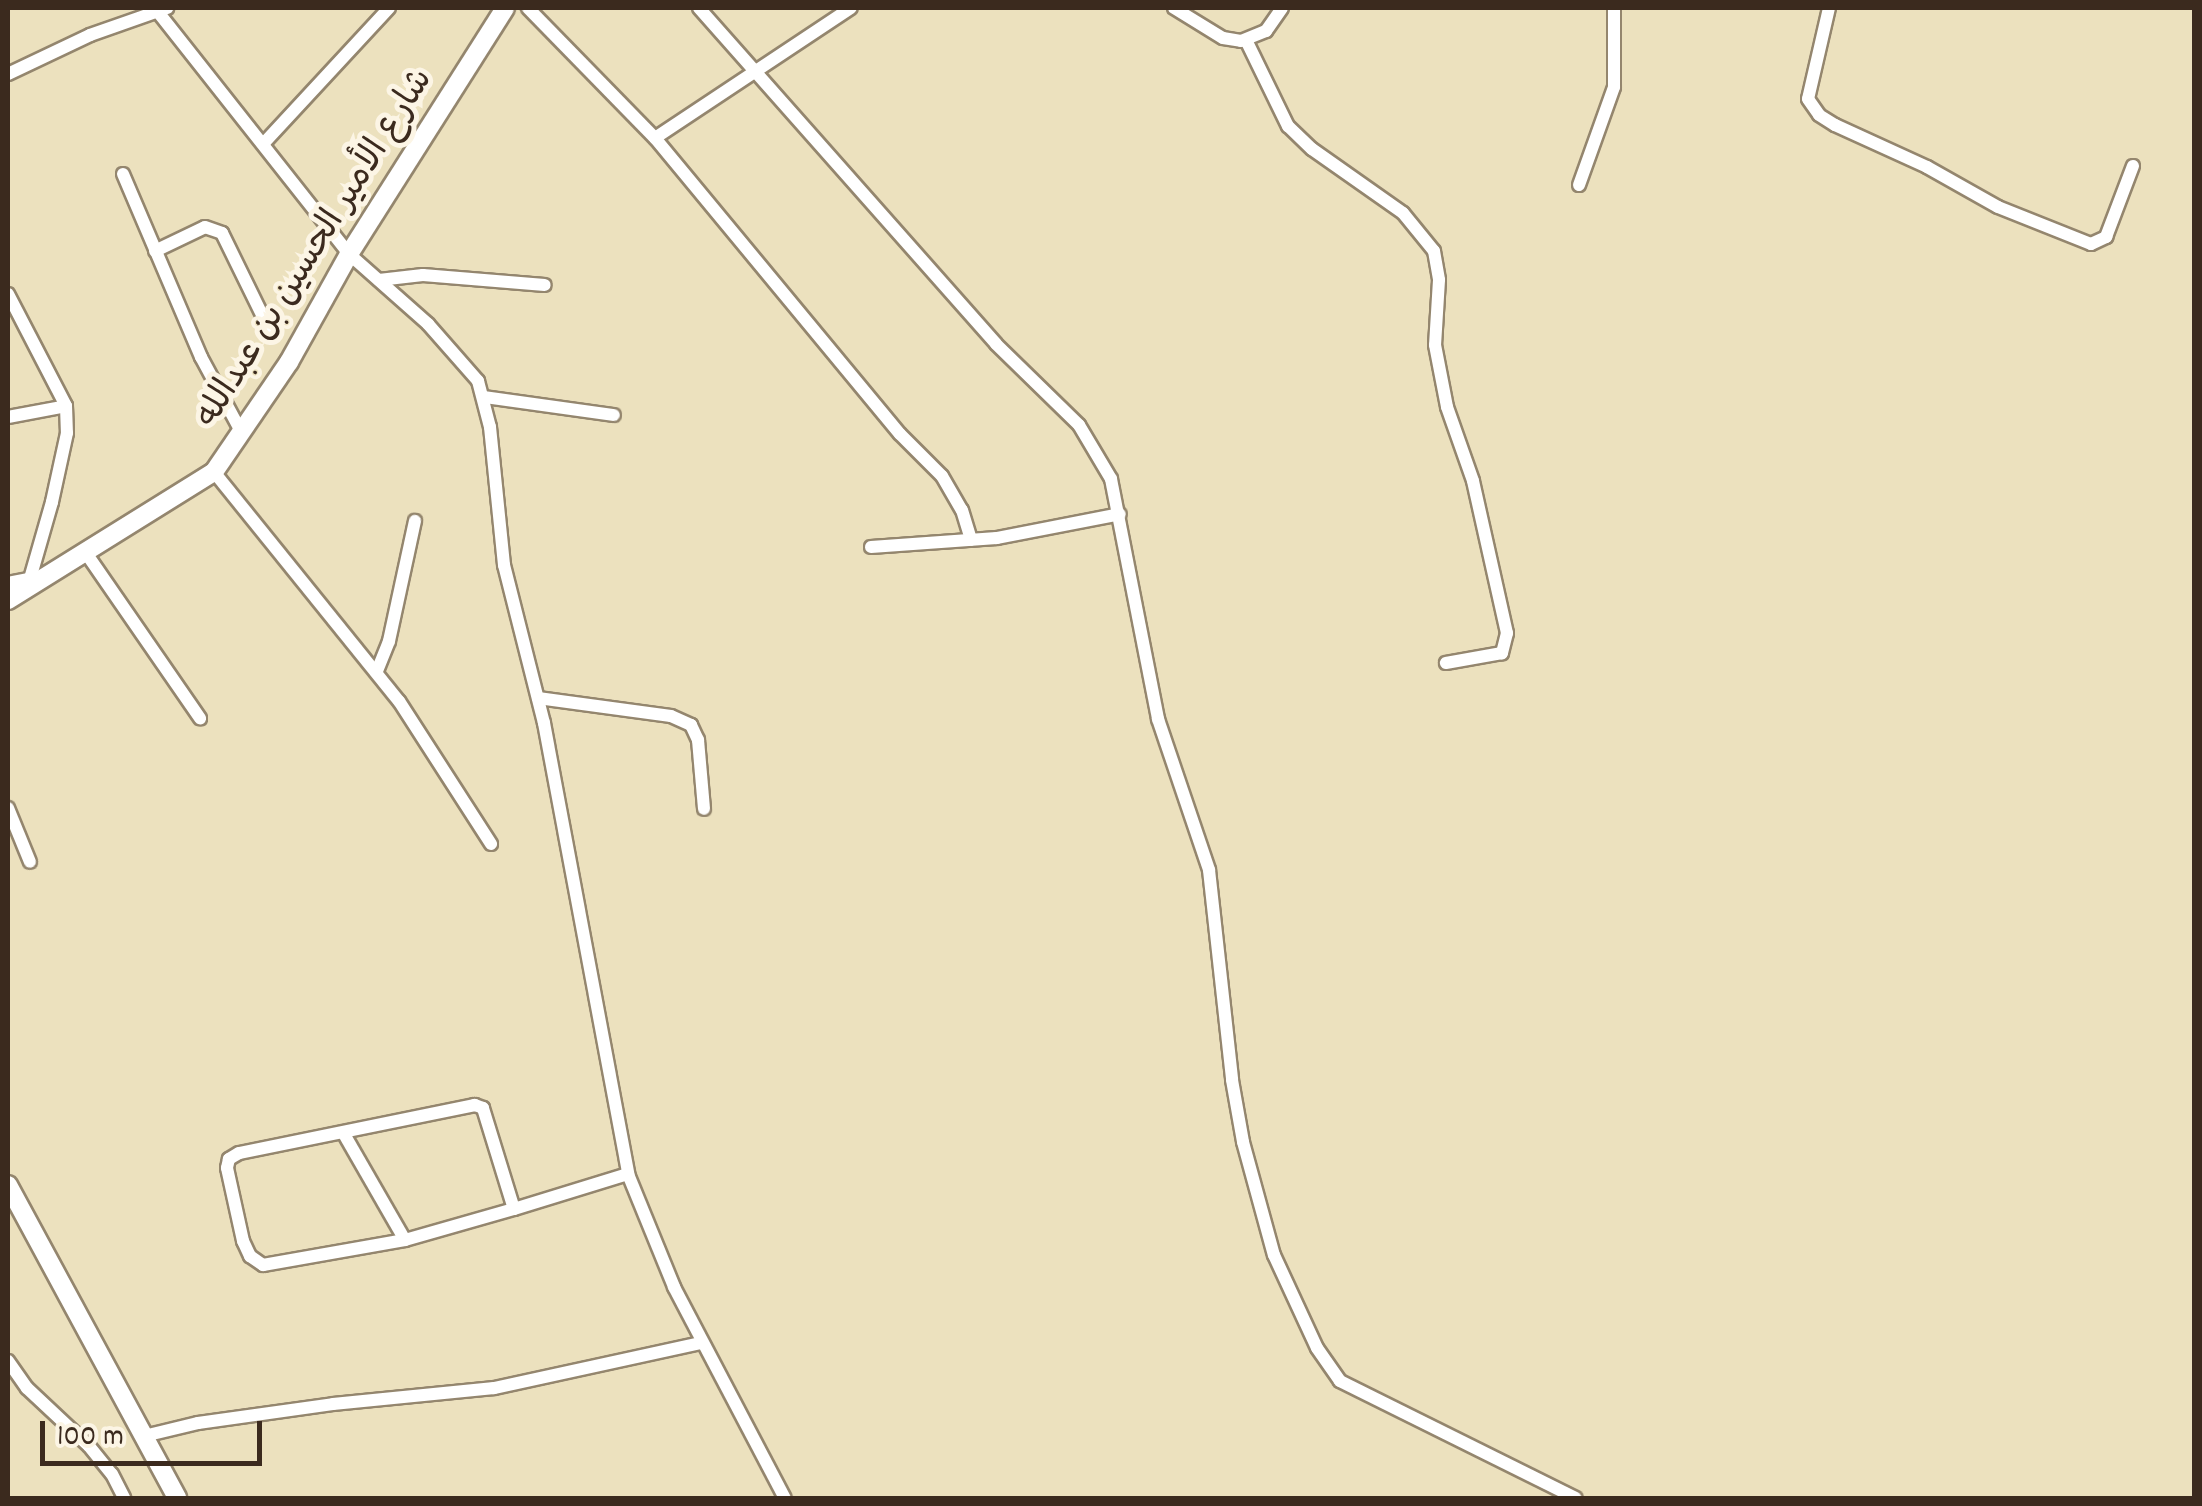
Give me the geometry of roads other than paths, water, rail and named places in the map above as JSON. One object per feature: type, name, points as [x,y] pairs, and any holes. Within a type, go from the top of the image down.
[{"type":"street","points":[[264,143],[388,8]]},
{"type":"street","name":"شارع الأمير الحسين بن عبدالله","points":[[8,600],[28,584],[86,553],[214,472],[506,8]]},
{"type":"street","points":[[528,8],[656,138],[900,434],[942,476],[962,510],[971,540]]},
{"type":"street","points":[[699,8],[758,70],[996,344],[1078,425],[1112,479],[1158,720],[1209,870],[1232,1080],[1243,1142],[1259,1208],[1288,1288],[1317,1348],[1340,1380],[1576,1498]]},
{"type":"street","points":[[656,138],[851,8]]},
{"type":"street","points":[[1174,8],[1223,38],[1246,40],[1266,31],[1282,8]]},
{"type":"street","points":[[1579,185],[1614,87],[1614,8]]},
{"type":"street","points":[[1829,8],[1808,99],[1819,115],[1835,125],[1927,167],[1998,207],[2096,244],[2106,237],[2134,166]]},
{"type":"street","points":[[8,74],[90,36],[163,10],[349,254],[456,352],[478,380],[484,397],[504,565],[538,698],[628,1174],[701,1343],[785,1498]]},
{"type":"street","points":[[1246,40],[1288,126],[1312,149],[1403,213],[1434,251],[1439,280],[1434,344],[1447,407],[1473,481],[1506,633],[1502,653],[1446,663]]},
{"type":"street","points":[[123,174],[201,357],[242,433]]},
{"type":"street","points":[[155,251],[205,227],[222,233],[268,327]]},
{"type":"street","points":[[379,280],[423,275],[544,285]]},
{"type":"street","points":[[8,294],[12,311],[66,406],[67,433],[28,584],[8,583]]},
{"type":"street","points":[[484,397],[614,415]]},
{"type":"street","points":[[8,418],[66,406]]},
{"type":"street","points":[[214,472],[377,671],[491,844]]},
{"type":"street","points":[[871,547],[971,540],[1120,514]]},
{"type":"street","points":[[377,671],[389,641],[416,520]]},
{"type":"street","points":[[86,553],[200,718]]},
{"type":"street","points":[[538,698],[671,716],[691,725],[698,740],[704,809]]},
{"type":"street","points":[[8,808],[30,862]]},
{"type":"street","points":[[514,1209],[483,1108],[464,1105],[344,1134],[239,1153],[229,1159],[227,1182],[250,1256],[263,1265],[405,1240],[514,1209],[628,1174]]},
{"type":"street","points":[[344,1134],[405,1240]]},
{"type":"street","points":[[8,1185],[177,1498]]},
{"type":"street","points":[[144,1436],[198,1423],[333,1404],[494,1388],[701,1343]]},
{"type":"street","points":[[8,1361],[27,1388],[89,1446],[124,1498]]}]
